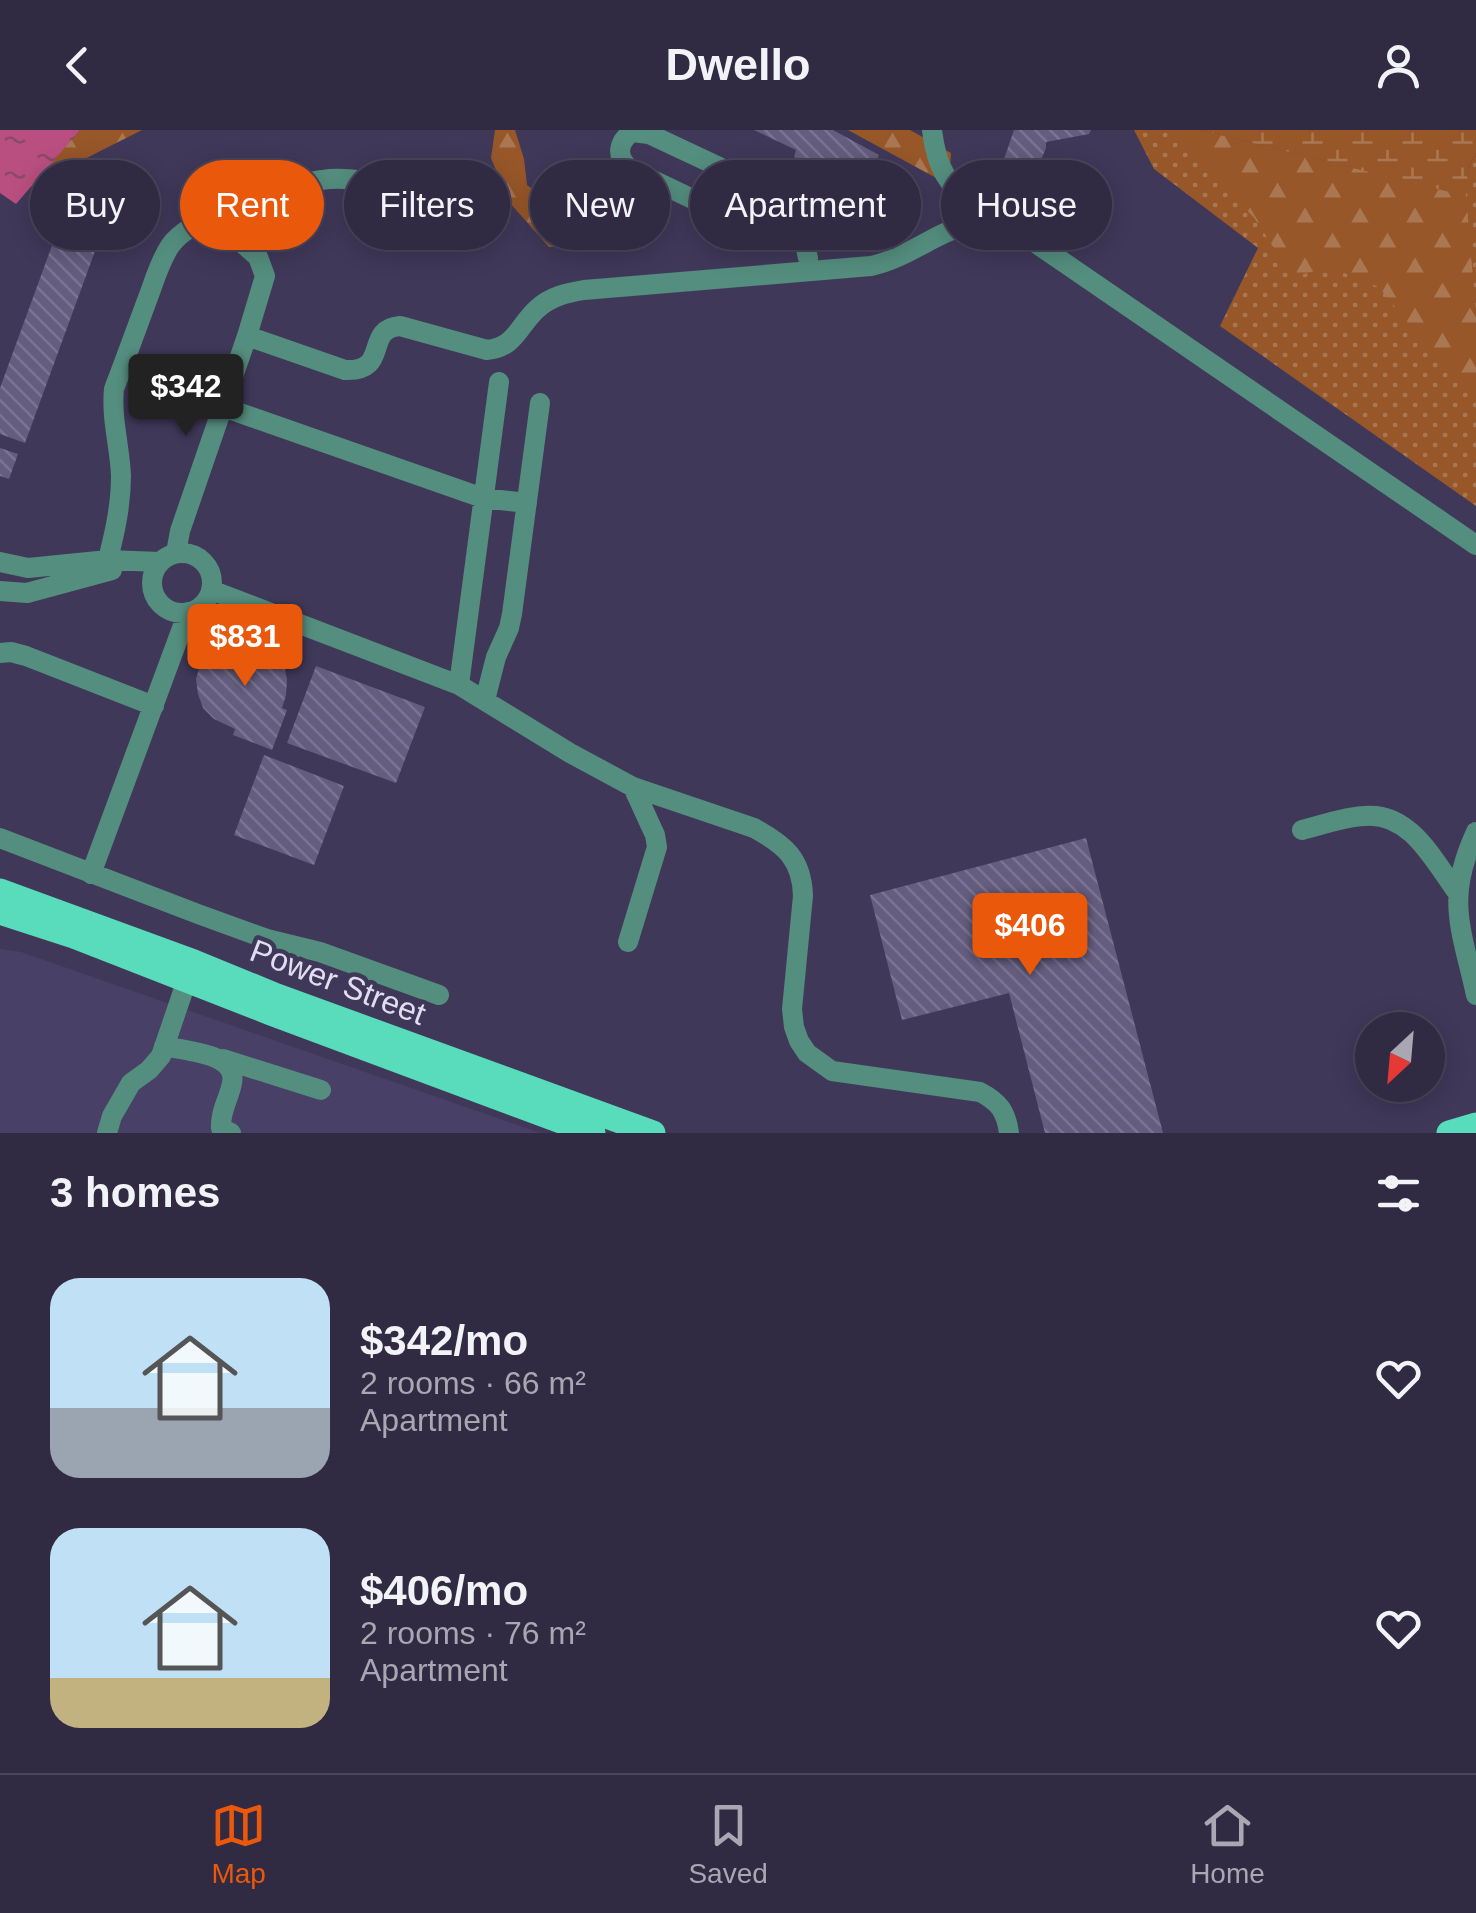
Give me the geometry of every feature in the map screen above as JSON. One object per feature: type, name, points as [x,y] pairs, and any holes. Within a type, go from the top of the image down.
[{"type":"main road","name":"Power Street","points":[[0,891],[190,971],[449,1069],[593,1133]]},
{"type":"main road","name":"Power Street","points":[[0,912],[190,971]]},
{"type":"main road","points":[[0,922],[74,936]]},
{"type":"main road","name":"Power Street","points":[[449,1069],[653,1133]]},
{"type":"main road","points":[[1449,1133],[1476,1125]]},
{"type":"street","points":[[932,130],[941,169]]},
{"type":"street","points":[[690,198],[622,163],[620,144],[632,132],[649,134],[704,160]]},
{"type":"street","points":[[107,566],[121,475],[112,407],[114,389],[159,268],[180,234]]},
{"type":"street","points":[[247,336],[345,370],[370,364],[380,338],[392,326],[498,350],[517,336],[539,307],[562,294],[871,266],[899,258],[941,236]]},
{"type":"street","points":[[0,562],[28,568],[107,566],[133,570],[163,565],[186,553],[204,562],[209,570],[211,590],[203,604],[188,612],[170,610],[156,597],[163,565],[180,531],[224,407],[265,276],[258,257],[250,250]]},
{"type":"street","points":[[806,250],[808,258]]},
{"type":"street","points":[[1046,250],[1476,544]]},
{"type":"street","points":[[459,685],[499,382]]},
{"type":"street","points":[[484,700],[496,657],[510,628],[540,404]]},
{"type":"street","points":[[224,407],[484,498],[527,502]]},
{"type":"street","points":[[0,591],[27,593],[107,566]]},
{"type":"street","points":[[211,590],[459,685],[633,787],[754,828],[779,844],[791,854],[803,878],[792,1009],[799,1041],[808,1053],[832,1071],[980,1092],[996,1100],[1006,1114],[1008,1133]]},
{"type":"street","points":[[92,874],[188,612]]},
{"type":"street","points":[[0,653],[26,656],[154,706]]},
{"type":"street","points":[[628,942],[656,846],[655,834],[633,787]]},
{"type":"street","points":[[1302,830],[1364,816],[1386,816],[1420,840],[1457,892]]},
{"type":"street","points":[[1476,832],[1457,892],[1460,928],[1476,995]]},
{"type":"street","points":[[0,838],[267,939],[320,952],[439,995]]},
{"type":"street","points":[[106,1133],[132,1083],[160,1056],[190,971]]},
{"type":"street","points":[[164,1046],[223,1059],[321,1090]]},
{"type":"street","points":[[223,1059],[233,1079],[220,1117],[221,1128],[231,1133]]},
{"type":"shaded area","points":[[0,949],[21,952],[540,1133],[0,1133]]},
{"type":"green space","points":[[80,130],[142,130],[83,160],[53,160]]},
{"type":"green space","points":[[495,130],[515,130],[530,187],[530,226],[510,203],[510,160],[491,158]]},
{"type":"green space","points":[[848,130],[910,130],[951,153],[951,160],[941,160],[941,181],[921,170],[921,160],[903,160]]},
{"type":"green space","points":[[1134,130],[1200,130],[1465,195],[1468,168],[1476,153],[1476,506],[1220,326],[1258,248],[1154,169]]},
{"type":"green space","points":[[1175,130],[1200,130],[1466,196],[1476,312],[1476,395],[1419,337],[1379,287],[1329,267],[1293,277],[1255,219]]},
{"type":"green space","points":[[1200,130],[1476,130],[1476,153],[1468,168],[1466,196]]},
{"type":"water","points":[[0,130],[80,130],[54,160],[30,160],[30,188],[16,204],[0,193]]},
{"type":"building","points":[[754,130],[833,130],[879,155],[877,160],[800,160],[794,157],[796,150]]},
{"type":"building","points":[[1014,130],[1091,130],[1089,134],[1046,142],[1041,160],[1004,160]]},
{"type":"building","points":[[50,250],[95,250],[25,443],[0,434],[0,388]]},
{"type":"building","points":[[0,448],[18,454],[9,479],[0,476]]},
{"type":"building","points":[[234,638],[264,643],[284,665],[287,680],[282,708],[287,710],[272,750],[233,735],[235,729],[214,719],[203,708],[198,694],[196,679],[208,652]]},
{"type":"building","points":[[316,666],[425,707],[396,783],[287,743]]},
{"type":"building","points":[[264,755],[344,786],[314,865],[234,835]]},
{"type":"building","points":[[1086,838],[1163,1133],[1045,1133],[1009,993],[902,1020],[870,895]]}]
